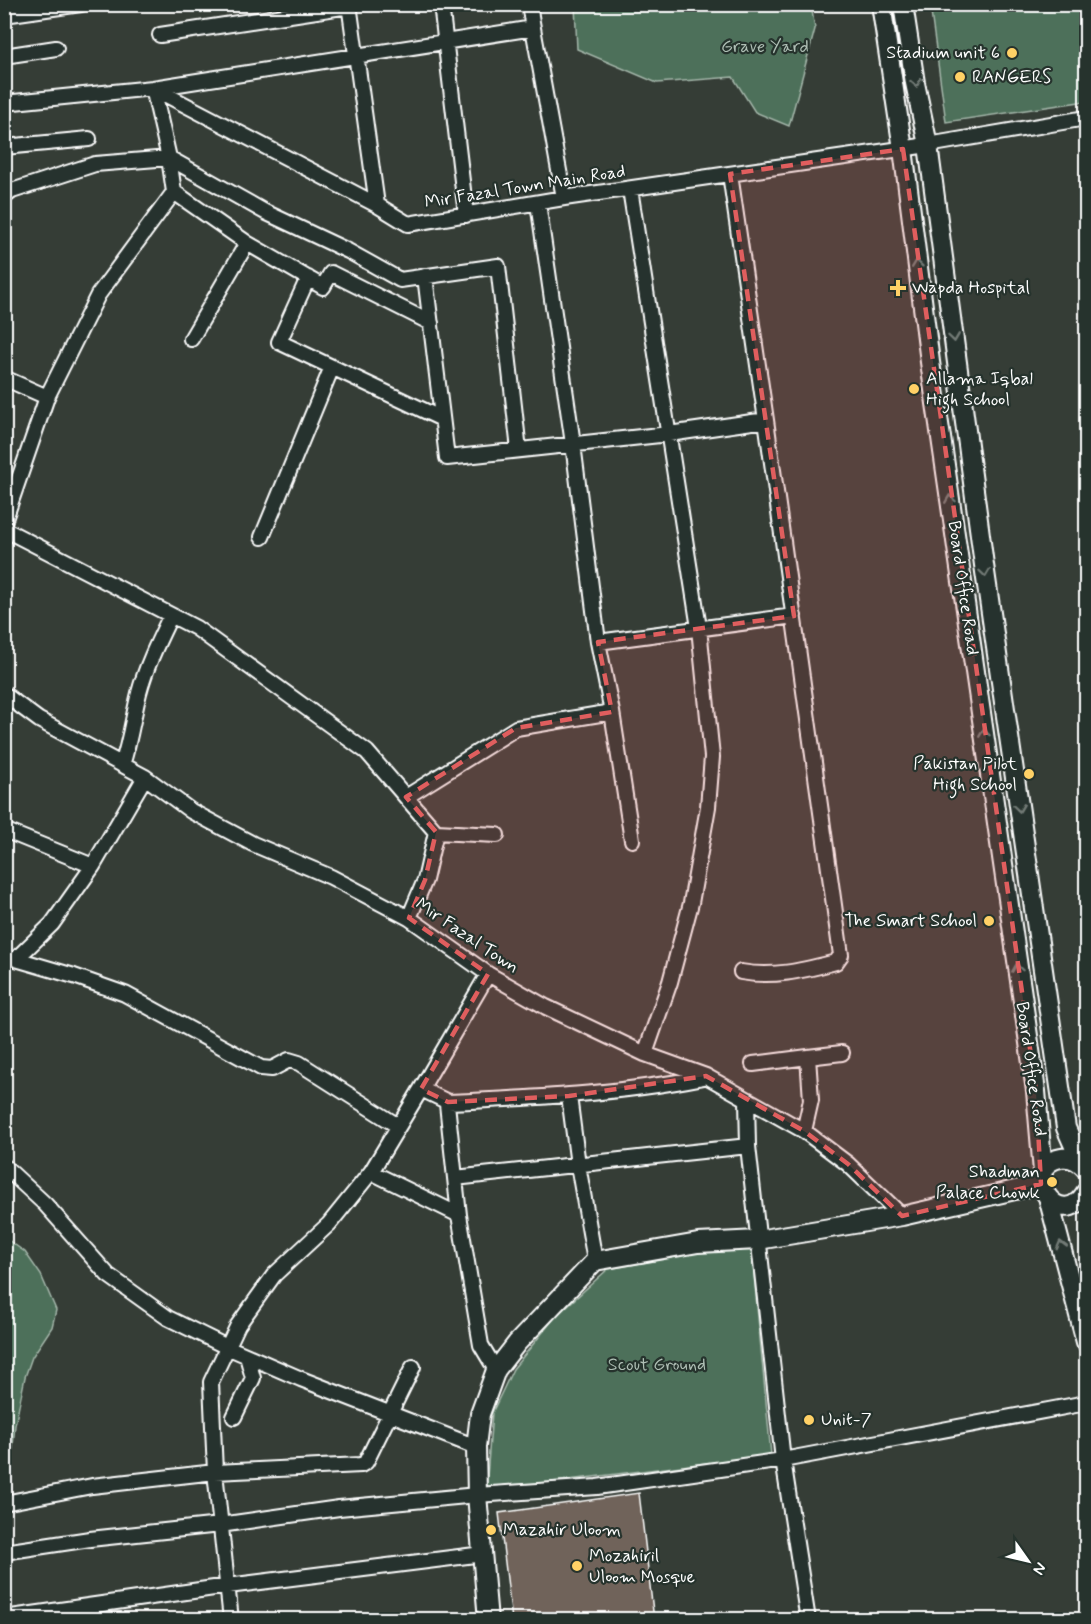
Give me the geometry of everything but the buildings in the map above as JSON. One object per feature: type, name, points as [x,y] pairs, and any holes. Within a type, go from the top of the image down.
[{"type":"street","points":[[4,15],[81,4]]},
{"type":"street","points":[[441,4],[466,215]]},
{"type":"street","points":[[529,4],[564,198]]},
{"type":"street","name":"Board Office Road","points":[[881,4],[903,149],[930,362],[1026,1035],[1036,1091],[1044,1186],[1086,1342]]},
{"type":"street","name":"Board Office Road","points":[[903,4],[915,83],[928,145],[983,553],[1062,1105],[1066,1128],[1084,1167]]},
{"type":"street","points":[[160,35],[349,5],[377,205]]},
{"type":"street","points":[[4,103],[153,88],[533,28]]},
{"type":"street","points":[[4,56],[56,48]]},
{"type":"street","points":[[4,522],[47,397],[98,295],[174,192],[169,158],[153,88]]},
{"type":"street","name":"Mir Fazal Town Main Road","points":[[153,88],[377,205],[408,224],[564,198],[903,149],[1086,118]]},
{"type":"street","points":[[4,147],[89,140]]},
{"type":"street","points":[[4,197],[12,190],[95,164],[169,158],[265,212],[348,251],[400,280],[498,266],[519,450]]},
{"type":"street","points":[[730,174],[794,616],[840,958],[836,962],[773,975],[741,972]]},
{"type":"street","points":[[630,189],[699,628],[712,757],[708,807],[691,903],[670,982],[645,1054]]},
{"type":"street","points":[[174,192],[247,243],[323,287],[331,273],[431,323]]},
{"type":"street","points":[[538,203],[573,444],[598,642],[612,712],[632,840]]},
{"type":"street","points":[[192,339],[247,243]]},
{"type":"street","points":[[425,276],[447,458],[669,434],[766,420]]},
{"type":"street","points":[[308,278],[279,342],[442,419]]},
{"type":"street","points":[[262,537],[332,367]]},
{"type":"street","points":[[4,378],[47,397]]},
{"type":"street","points":[[4,529],[196,628],[367,752],[436,832],[497,835]]},
{"type":"street","points":[[122,765],[131,739],[140,692],[171,615]]},
{"type":"street","points":[[598,642],[794,616]]},
{"type":"street","name":"Mir Fazal Town","points":[[4,694],[39,720],[145,777],[201,816],[253,844],[331,877],[409,918],[488,974],[546,1007],[645,1054],[706,1076],[804,1131],[848,1164],[902,1216]]},
{"type":"street","points":[[406,797],[516,728],[612,712]]},
{"type":"street","points":[[10,959],[52,924],[93,866],[145,777]]},
{"type":"street","points":[[4,830],[93,866]]},
{"type":"street","points":[[409,918],[425,880],[436,832]]},
{"type":"street","points":[[10,959],[74,976],[125,994],[261,1068],[272,1069],[289,1060],[299,1064],[398,1126]]},
{"type":"street","points":[[231,1620],[215,1472],[211,1382],[237,1325],[274,1275],[329,1224],[371,1172],[488,974]]},
{"type":"street","points":[[753,1064],[842,1053]]},
{"type":"street","points":[[804,1131],[811,1100],[808,1057]]},
{"type":"street","points":[[422,1089],[448,1102],[569,1096],[658,1086],[706,1076]]},
{"type":"street","points":[[569,1096],[578,1165],[595,1261]]},
{"type":"street","points":[[747,1100],[748,1146],[783,1460],[808,1620]]},
{"type":"street","points":[[448,1102],[446,1106],[459,1215],[481,1345],[496,1370]]},
{"type":"street","points":[[454,1178],[748,1146]]},
{"type":"street","points":[[1084,1167],[1075,1160],[1060,1158],[1047,1165],[1044,1186],[1058,1205],[1066,1206],[1085,1202]]},
{"type":"street","points":[[4,1166],[45,1204],[108,1275],[168,1318],[301,1379],[476,1447]]},
{"type":"street","points":[[371,1172],[459,1215]]},
{"type":"street","points":[[488,1620],[477,1495],[476,1447],[480,1414],[496,1370],[532,1327],[595,1261],[698,1243],[758,1239],[902,1216],[1044,1186]]},
{"type":"street","points":[[234,1417],[253,1378],[247,1356]]},
{"type":"street","points":[[4,1503],[92,1486],[215,1472],[361,1465],[366,1462],[413,1367]]},
{"type":"street","points":[[4,1552],[339,1508],[597,1487],[783,1460],[1086,1403]]},
{"type":"street","points":[[4,1618],[228,1586],[483,1554]]},
{"type":"highlighted area","points":[[903,149],[1036,1091],[1041,1184],[902,1216],[848,1164],[804,1131],[706,1076],[569,1096],[448,1102],[421,1089],[488,974],[409,918],[425,880],[436,832],[406,797],[516,728],[612,712],[598,642],[794,616],[730,174]]},
{"type":"green space","name":"Grave Yard","points":[[575,5],[811,5],[815,29],[789,126],[755,112],[733,77],[657,83],[577,49]]},
{"type":"green space","name":"Stadium unit 6","points":[[930,5],[1086,5],[1086,101],[946,122]]},
{"type":"green space","points":[[5,1238],[25,1252],[41,1275],[56,1310],[52,1327],[32,1357],[25,1377],[15,1425],[11,1467],[4,1467]]},
{"type":"green space","name":"Scout Ground","points":[[751,1243],[771,1455],[486,1490],[492,1413],[513,1369],[556,1316],[608,1269]]},
{"type":"place","name":"Stadium unit 6","points":[[1012,53]]},
{"type":"place","name":"RANGERS","points":[[960,77]]},
{"type":"place","name":"Wapda Hospital","points":[[898,288]]},
{"type":"place","name":"Allama Iqbal High School","points":[[914,389]]},
{"type":"place","name":"Pakistan Pilot High School","points":[[1029,774]]},
{"type":"place","name":"The Smart School","points":[[989,921]]},
{"type":"place","name":"Shadman Palace Chowk","points":[[1052,1182]]},
{"type":"place","name":"Unit-7","points":[[809,1420]]},
{"type":"place","name":"Mazahir Uloom","points":[[491,1530]]},
{"type":"place","name":"Mozahiril Uloom Mosque","points":[[577,1566]]}]
